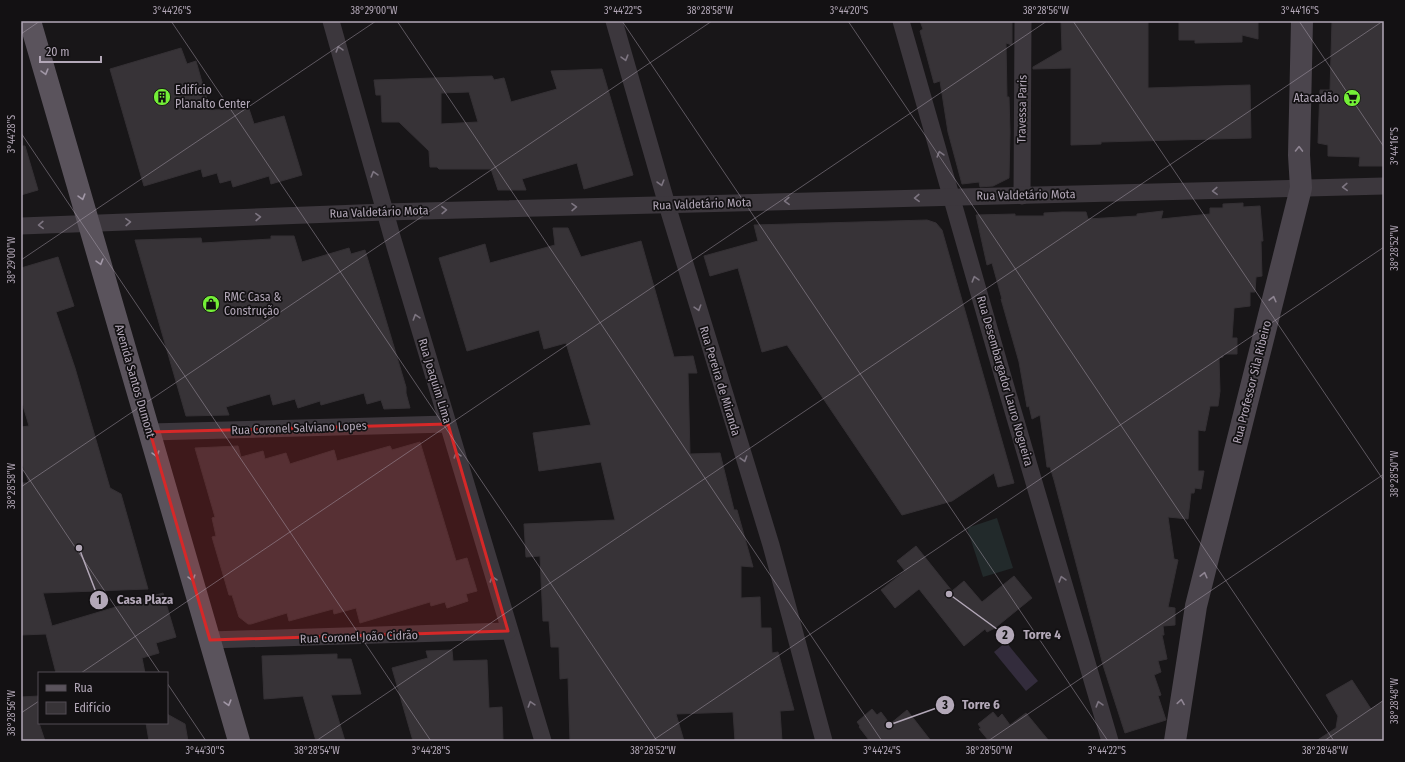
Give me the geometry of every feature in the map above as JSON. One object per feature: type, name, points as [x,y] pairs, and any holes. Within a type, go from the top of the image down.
[{"type":"main road","name":"Avenida Santos Dumont","points":[[30,21],[239,741]]},
{"type":"street","name":"Rua Joaquim Lima","points":[[330,21],[508,631],[543,741]]},
{"type":"street","name":"Rua Pereira de Miranda","points":[[614,21],[667,205],[771,545],[824,741]]},
{"type":"street","name":"Rua Desembargador Lauro Nogueira","points":[[901,21],[1003,377],[1110,741]]},
{"type":"street","name":"Travessa Paris","points":[[1022,196],[1024,21]]},
{"type":"street","name":"Rua Professor Sila Ribeiro","points":[[1175,741],[1196,606],[1301,188],[1299,155],[1302,21]]},
{"type":"street","name":"Rua Valdetário Mota","points":[[21,226],[385,212],[952,196],[1022,196],[1384,186]]},
{"type":"street","name":"Rua Coronel Salviano Lopes","points":[[150,432],[448,424]]},
{"type":"street","name":"Rua Coronel João Cidrão","points":[[210,640],[508,631]]},
{"type":"highlighted area","points":[[448,424],[508,631],[210,640],[150,432]]},
{"type":"shaded area","points":[[997,518],[1013,568],[983,577],[967,528]]},
{"type":"shaded area","points":[[1006,642],[1038,681],[1026,691],[994,652]]},
{"type":"building","points":[[920,21],[1012,21],[1012,45],[1006,43],[1007,97],[1009,97],[1010,132],[1009,178],[993,186],[980,187],[979,182],[962,184],[948,132],[940,81],[934,83],[920,31],[923,29]]},
{"type":"building","points":[[1061,21],[1148,21],[1148,88],[1250,85],[1251,138],[1101,142],[1101,144],[1071,145],[1071,68],[1033,69],[1033,67],[1062,50]]},
{"type":"building","points":[[1179,21],[1258,21],[1258,39],[1242,35],[1242,42],[1195,43],[1195,40],[1179,40]]},
{"type":"building","name":"Atacadão","points":[[1332,21],[1384,21],[1384,166],[1359,166],[1360,157],[1328,156],[1328,145],[1318,143],[1320,90],[1330,90]]},
{"type":"building","name":"Edifício Planalto Center","points":[[181,48],[187,64],[196,61],[210,110],[249,109],[254,124],[284,116],[302,175],[271,184],[269,176],[233,187],[231,180],[220,183],[217,173],[203,177],[201,169],[144,186],[110,69]]},
{"type":"building","points":[[602,69],[633,175],[584,189],[577,163],[522,179],[526,190],[498,190],[491,169],[439,169],[437,167],[430,167],[429,151],[399,122],[382,122],[381,95],[376,95],[374,80],[492,76],[494,80],[504,78],[511,102],[557,89],[551,71]],"holes":[[[469,92],[478,122],[441,124],[441,93]]]},
{"type":"building","points":[[21,146],[25,146],[38,190],[21,195]]},
{"type":"building","points":[[1243,203],[1243,207],[1260,206],[1263,241],[1261,241],[1262,276],[1256,277],[1255,292],[1250,292],[1250,306],[1234,308],[1232,338],[1237,338],[1237,354],[1223,354],[1223,357],[1219,358],[1220,391],[1218,406],[1210,406],[1205,431],[1198,430],[1198,471],[1204,471],[1201,489],[1195,488],[1194,493],[1191,493],[1188,519],[1168,517],[1174,559],[1178,560],[1168,607],[1175,608],[1175,625],[1163,626],[1164,635],[1162,635],[1167,659],[1158,661],[1161,672],[1154,675],[1161,695],[1158,696],[1166,720],[1125,733],[1103,665],[1054,480],[1050,467],[1047,467],[1040,415],[1032,419],[1029,406],[1027,407],[1019,362],[992,263],[987,265],[976,215],[1015,214],[1015,216],[1044,216],[1044,213],[1086,212],[1088,219],[1137,216],[1137,214],[1163,211],[1161,219],[1210,214],[1210,208],[1223,208],[1223,204]]},
{"type":"building","points":[[927,220],[936,223],[942,230],[1014,483],[998,487],[994,473],[952,501],[902,515],[787,345],[762,352],[738,268],[710,276],[704,256],[758,241],[754,225]]},
{"type":"building","points":[[553,228],[568,228],[581,257],[641,241],[674,357],[693,356],[697,373],[688,373],[690,454],[720,453],[734,510],[737,510],[753,567],[741,566],[741,598],[760,597],[761,628],[771,628],[772,653],[778,652],[794,710],[780,711],[782,741],[735,741],[733,712],[676,714],[684,741],[570,741],[568,678],[560,679],[559,647],[551,647],[549,621],[543,621],[540,556],[526,557],[524,524],[615,520],[601,462],[539,471],[533,433],[591,425],[566,343],[544,349],[539,330],[467,351],[439,258],[485,244],[490,263],[555,245]]},
{"type":"building","points":[[271,236],[294,236],[302,262],[349,248],[351,254],[365,250],[406,387],[410,408],[384,409],[381,400],[367,404],[364,393],[321,405],[320,401],[298,408],[295,399],[273,405],[270,394],[226,407],[229,415],[186,416],[135,240],[201,238],[202,243],[271,239]]},
{"type":"building","points":[[58,257],[74,306],[56,312],[75,368],[110,488],[121,494],[148,589],[43,593],[52,626],[163,593],[176,637],[156,643],[159,653],[142,658],[145,672],[56,672],[46,634],[21,635],[21,483],[29,483],[21,461],[21,427],[29,426],[21,399],[21,268]]},
{"type":"building","points":[[420,442],[456,561],[467,558],[477,591],[466,594],[468,601],[447,608],[445,602],[431,606],[430,602],[360,623],[356,608],[334,614],[333,609],[289,621],[287,613],[251,624],[248,624],[239,617],[232,595],[229,595],[212,537],[216,536],[212,518],[215,517],[195,448],[238,446],[241,457],[263,451],[265,459],[286,453],[290,464],[334,450],[337,461],[390,446],[392,450]]},
{"type":"building","points":[[916,546],[952,591],[964,581],[982,602],[1014,576],[1032,598],[995,628],[987,632],[985,629],[964,646],[919,589],[895,608],[881,590],[905,571],[897,561]]},
{"type":"building","points":[[452,650],[453,661],[487,660],[489,708],[502,707],[503,741],[413,741],[392,668],[428,658],[426,651]]},
{"type":"building","points":[[337,654],[337,659],[351,659],[361,694],[331,695],[345,741],[316,741],[303,696],[264,699],[262,656]]},
{"type":"building","points":[[1352,680],[1371,709],[1384,701],[1384,741],[1316,741],[1336,728],[1338,716],[1326,695]]},
{"type":"building","points":[[38,696],[38,724],[39,724],[45,741],[21,741],[21,697]]},
{"type":"building","points":[[872,709],[877,715],[881,712],[890,724],[907,710],[931,741],[868,741],[869,740],[857,722]]},
{"type":"building","points":[[993,712],[998,718],[1002,714],[1010,725],[1026,713],[1049,741],[989,741],[979,729],[981,728],[978,724]]},
{"type":"building","points":[[168,715],[185,724],[188,741],[149,741],[146,724],[168,724]]},
{"type":"place","name":"Edifício Planalto Center","points":[[162,97]]},
{"type":"place","name":"Atacadão","points":[[1352,98]]},
{"type":"place","name":"RMC Casa & Construção","points":[[211,304]]},
{"type":"place","name":"Casa Plaza","points":[[79,548]]},
{"type":"place","name":"Torre 4","points":[[949,594]]},
{"type":"place","name":"Torre 6","points":[[889,725]]}]
